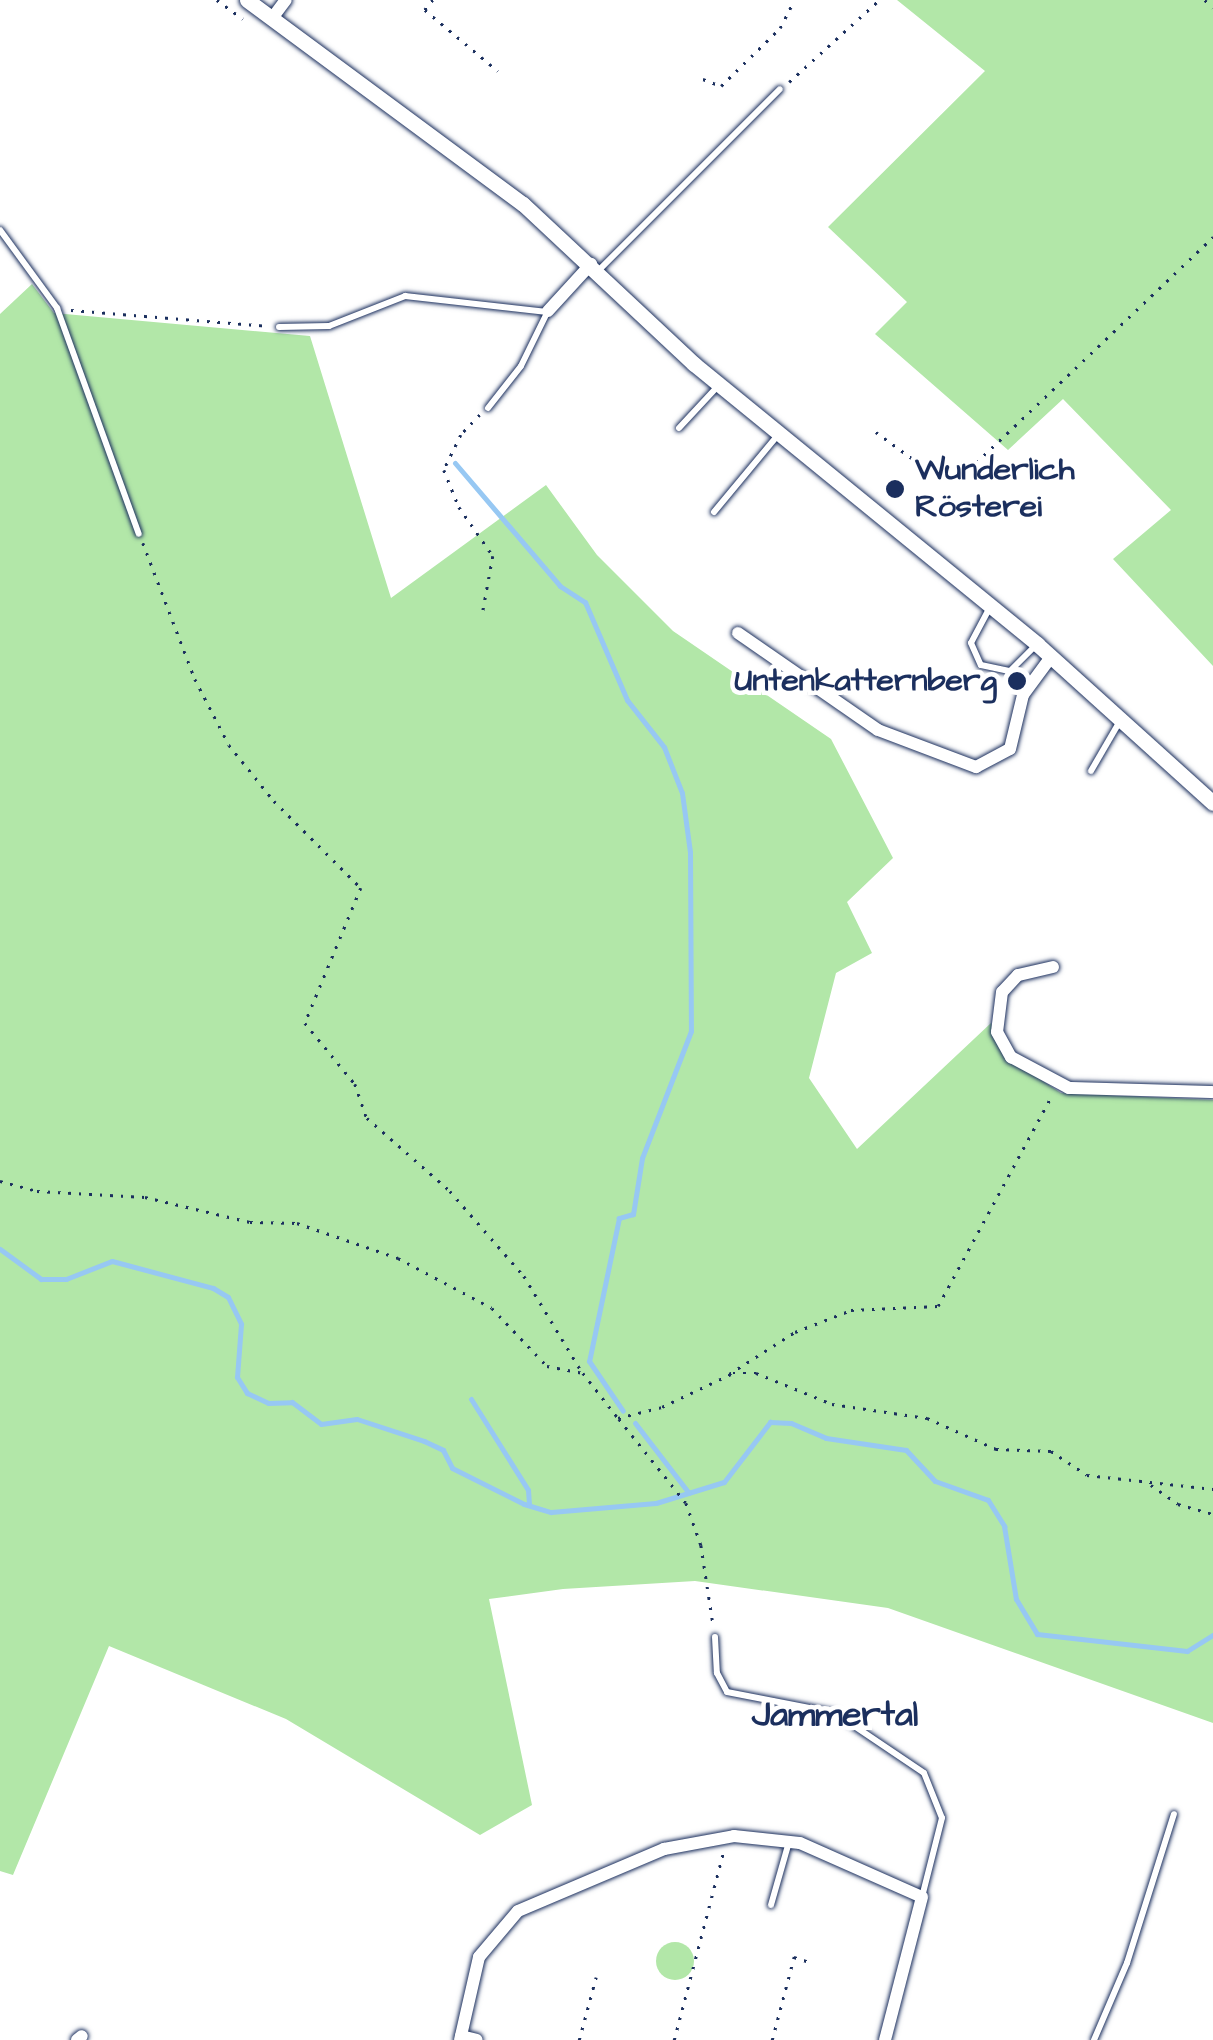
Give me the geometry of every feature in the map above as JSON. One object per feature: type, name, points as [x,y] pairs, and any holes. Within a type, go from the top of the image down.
[{"type":"street","points":[[247,0],[497,182],[719,385],[991,605],[1213,803]]},
{"type":"street","points":[[272,17],[286,0]]},
{"type":"street","points":[[548,312],[594,268]]},
{"type":"street","points":[[738,634],[878,730],[976,767],[1010,748],[1022,695],[1051,657]]},
{"type":"street","points":[[1053,967],[1012,979],[996,1018],[1010,1057],[1058,1083],[1096,1092],[1213,1092]]},
{"type":"street","points":[[477,2040],[460,2038],[479,1958],[518,1911],[664,1848],[726,1836],[790,1841],[922,1897],[885,2040]]},
{"type":"lane","points":[[594,268],[780,89]]},
{"type":"lane","points":[[0,230],[56,308],[140,534]]},
{"type":"lane","points":[[279,327],[328,326],[405,296],[548,312],[521,366],[488,408]]},
{"type":"lane","points":[[680,428],[719,385]]},
{"type":"lane","points":[[714,512],[778,435]]},
{"type":"lane","points":[[991,605],[972,643],[981,666],[1010,670],[1037,644]]},
{"type":"lane","points":[[1090,771],[1120,721]]},
{"type":"lane","points":[[714,1637],[718,1673],[727,1692],[835,1712],[924,1772],[942,1818],[922,1897]]},
{"type":"lane","points":[[1094,2040],[1126,1964],[1174,1814]]},
{"type":"lane","points":[[772,1905],[790,1841]]},
{"type":"path","points":[[433,0],[425,10],[498,71]]},
{"type":"path","points":[[703,79],[721,86],[780,28],[794,0]]},
{"type":"path","points":[[780,89],[879,0]]},
{"type":"path","points":[[1205,0],[1213,8]]},
{"type":"path","points":[[876,432],[935,475],[961,477],[1213,237]]},
{"type":"path","points":[[56,308],[279,327]]},
{"type":"path","points":[[483,611],[493,556],[468,522],[444,470],[461,435],[488,408]]},
{"type":"path","points":[[140,534],[194,679],[229,745],[274,801],[362,888],[305,1024],[355,1084],[367,1118],[450,1191],[524,1276],[583,1373],[678,1490],[701,1545],[714,1637]]},
{"type":"path","points":[[618,1418],[656,1410],[728,1375],[796,1332],[851,1310],[935,1308],[1058,1083]]},
{"type":"path","points":[[0,1181],[37,1191],[145,1196],[250,1222],[298,1223],[417,1265],[492,1308],[546,1366],[583,1373]]},
{"type":"path","points":[[728,1375],[756,1372],[832,1404],[927,1418],[996,1449],[1051,1451],[1086,1475],[1213,1488]]},
{"type":"path","points":[[1150,1484],[1178,1504],[1213,1514]]},
{"type":"path","points":[[674,2040],[726,1836]]},
{"type":"path","points":[[772,2040],[794,1957],[813,1962]]},
{"type":"path","points":[[579,2040],[596,1977]]},
{"type":"green space","points":[[897,0],[1213,0],[1213,666],[1113,559],[1171,510],[1063,399],[1008,450],[875,334],[907,302],[828,227],[985,71]]},
{"type":"green space","points":[[32,284],[54,313],[310,336],[391,598],[546,485],[597,555],[673,631],[831,739],[893,858],[847,902],[872,953],[836,973],[809,1078],[857,1149],[991,1023],[1003,1055],[1061,1093],[1213,1100],[1213,1723],[888,1608],[695,1581],[563,1589],[489,1599],[532,1805],[480,1835],[286,1719],[109,1646],[13,1875],[0,1871],[0,314]]},
{"type":"green space","points":[[675,1942],[689,1947],[694,1961],[689,1975],[675,1980],[661,1975],[656,1961],[661,1947]]},
{"type":"waterway","points":[[455,463],[560,586],[585,602],[627,700],[664,747],[682,793],[690,852],[691,1031],[642,1158],[633,1214],[619,1218],[589,1361],[623,1411]]},
{"type":"waterway","points":[[0,1249],[41,1279],[66,1279],[112,1261],[213,1288],[228,1297],[241,1324],[237,1377],[247,1393],[268,1403],[292,1402],[321,1424],[357,1419],[424,1441],[443,1450],[452,1468],[524,1504],[551,1512],[656,1503],[724,1482],[770,1422],[791,1423],[826,1438],[906,1450],[935,1481],[988,1500],[1004,1526],[1016,1599],[1037,1634],[1187,1651],[1213,1635]]},
{"type":"waterway","points":[[471,1399],[528,1490],[529,1505]]},
{"type":"waterway","points":[[635,1423],[689,1493]]},
{"type":"place","name":"Wunderlich Rösterei","points":[[895,489]]},
{"type":"place","name":"Untenkatternberg","points":[[1017,681]]},
{"type":"district","name":"Jammertal","points":[[835,1715]]}]
